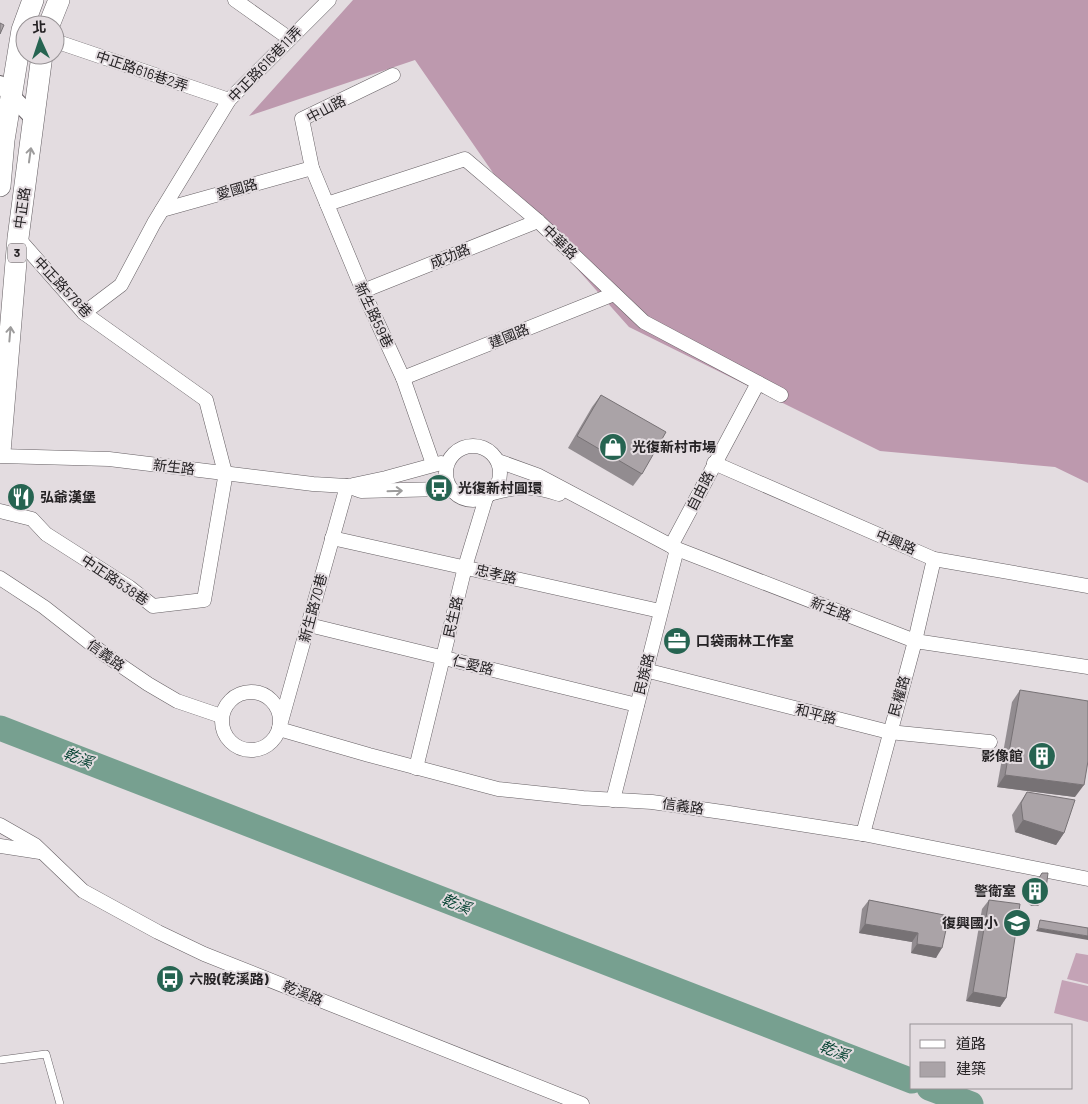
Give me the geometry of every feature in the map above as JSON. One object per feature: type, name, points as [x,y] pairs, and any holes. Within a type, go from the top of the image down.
[{"type":"main road","name":"中正路","points":[[28,15],[33,0]]},
{"type":"main road","points":[[53,15],[59,0]]},
{"type":"main road","name":"中正路","points":[[0,186],[4,140],[5,90],[15,57]]},
{"type":"main road","name":"中正路","points":[[0,454],[18,238],[41,65]]},
{"type":"street","points":[[235,0],[290,39]]},
{"type":"street","name":"中正路616巷11弄","points":[[84,313],[121,285],[162,210],[228,100],[329,0]]},
{"type":"street","name":"中正路616巷2弄","points":[[65,44],[228,100]]},
{"type":"street","name":"中山路","points":[[312,168],[302,119],[393,75]]},
{"type":"street","points":[[5,90],[34,119]]},
{"type":"street","name":"中華路","points":[[327,204],[465,160],[538,221],[644,322],[781,395]]},
{"type":"street","name":"新生路59巷","points":[[312,168],[363,291],[403,378],[433,464]]},
{"type":"street","name":"愛國路","points":[[162,210],[312,168]]},
{"type":"street","name":"成功路","points":[[363,291],[538,221]]},
{"type":"street","name":"中正路578巷","points":[[18,238],[84,313],[206,400],[225,473]]},
{"type":"street","name":"建國路","points":[[403,378],[614,294]]},
{"type":"street","name":"自由路","points":[[674,548],[714,463],[758,383]]},
{"type":"street","name":"新生路","points":[[0,454],[109,460],[312,484],[347,486],[386,478],[433,464],[448,462],[453,454],[460,449],[478,446],[493,454],[498,461],[538,476],[674,548],[915,641],[1088,668]]},
{"type":"street","points":[[490,495],[501,478],[501,469],[498,461]]},
{"type":"street","points":[[448,462],[445,470],[452,490]]},
{"type":"street","name":"中興路","points":[[714,463],[934,558],[1088,586]]},
{"type":"street","name":"中正路538巷","points":[[0,511],[32,519],[46,534],[130,587],[153,606],[204,600],[225,473]]},
{"type":"street","name":"新生路","points":[[347,486],[361,491],[452,490],[457,496],[470,501],[512,488],[531,487],[545,489],[588,503]]},
{"type":"street","name":"新生路70巷","points":[[279,729],[347,486]]},
{"type":"street","name":"民生路","points":[[416,768],[465,567],[490,495]]},
{"type":"street","name":"忠孝路","points":[[332,538],[660,611]]},
{"type":"street","name":"民族路","points":[[613,800],[674,548]]},
{"type":"street","name":"民權路","points":[[863,834],[915,641],[934,558]]},
{"type":"street","name":"信義路","points":[[0,578],[44,607],[104,654],[148,684],[177,701],[221,716]]},
{"type":"street","name":"仁愛路","points":[[309,625],[637,705]]},
{"type":"street","name":"和平路","points":[[645,670],[889,732],[990,742]]},
{"type":"street","points":[[249,691],[258,692],[274,702],[279,710],[279,729],[275,738],[268,745],[259,749],[239,748],[231,743],[225,735],[221,726],[221,716],[225,706],[231,699],[249,691]]},
{"type":"street","name":"信義路","points":[[279,729],[498,789],[583,798],[652,802],[863,834],[1088,879]]},
{"type":"street","name":"乾溪路","points":[[0,825],[35,845],[84,891],[158,932],[204,954],[582,1104]]},
{"type":"street","points":[[0,846],[41,852]]},
{"type":"lane","points":[[0,1060],[46,1054],[60,1104]]},
{"type":"shaded area","points":[[353,0],[1088,0],[1088,483],[1055,467],[880,451],[629,327],[498,180],[415,60],[249,116]]},
{"type":"shaded area","points":[[1076,953],[1088,955],[1088,984],[1067,979]]},
{"type":"shaded area","points":[[1062,980],[1088,986],[1088,1022],[1054,1013]]},
{"type":"building","points":[[0,23],[4,25],[0,34]]},
{"type":"building","name":"光復新村市場","points":[[601,395],[666,432],[642,474],[577,436]]},
{"type":"building","name":"影像館","points":[[1020,690],[1088,701],[1088,761],[1084,785],[1005,775]]},
{"type":"building","points":[[1027,792],[1075,800],[1064,833],[1023,820],[1021,803]]},
{"type":"building","points":[[1042,873],[1048,873],[1045,897],[1038,897],[1031,891]]},
{"type":"building","points":[[869,900],[949,916],[942,948],[917,944],[918,933],[865,924]]},
{"type":"building","points":[[989,900],[1020,904],[1006,998],[973,992]]},
{"type":"building","points":[[1040,920],[1088,928],[1088,936],[1038,928]]},
{"type":"waterway","name":"乾溪","points":[[0,728],[910,1080]]},
{"type":"waterway","name":"乾溪","points":[[932,1089],[971,1104]]},
{"type":"place","name":"光復新村市場","points":[[613,447]]},
{"type":"place","name":"光復新村圓環","points":[[439,488]]},
{"type":"place","name":"弘爺漢堡","points":[[21,497]]},
{"type":"place","name":"口袋雨林工作室","points":[[677,641]]},
{"type":"place","name":"影像館","points":[[1042,756]]},
{"type":"place","name":"警衛室","points":[[1035,891]]},
{"type":"place","name":"復興國小","points":[[1017,923]]},
{"type":"place","name":"六股(乾溪路)","points":[[170,979]]}]
